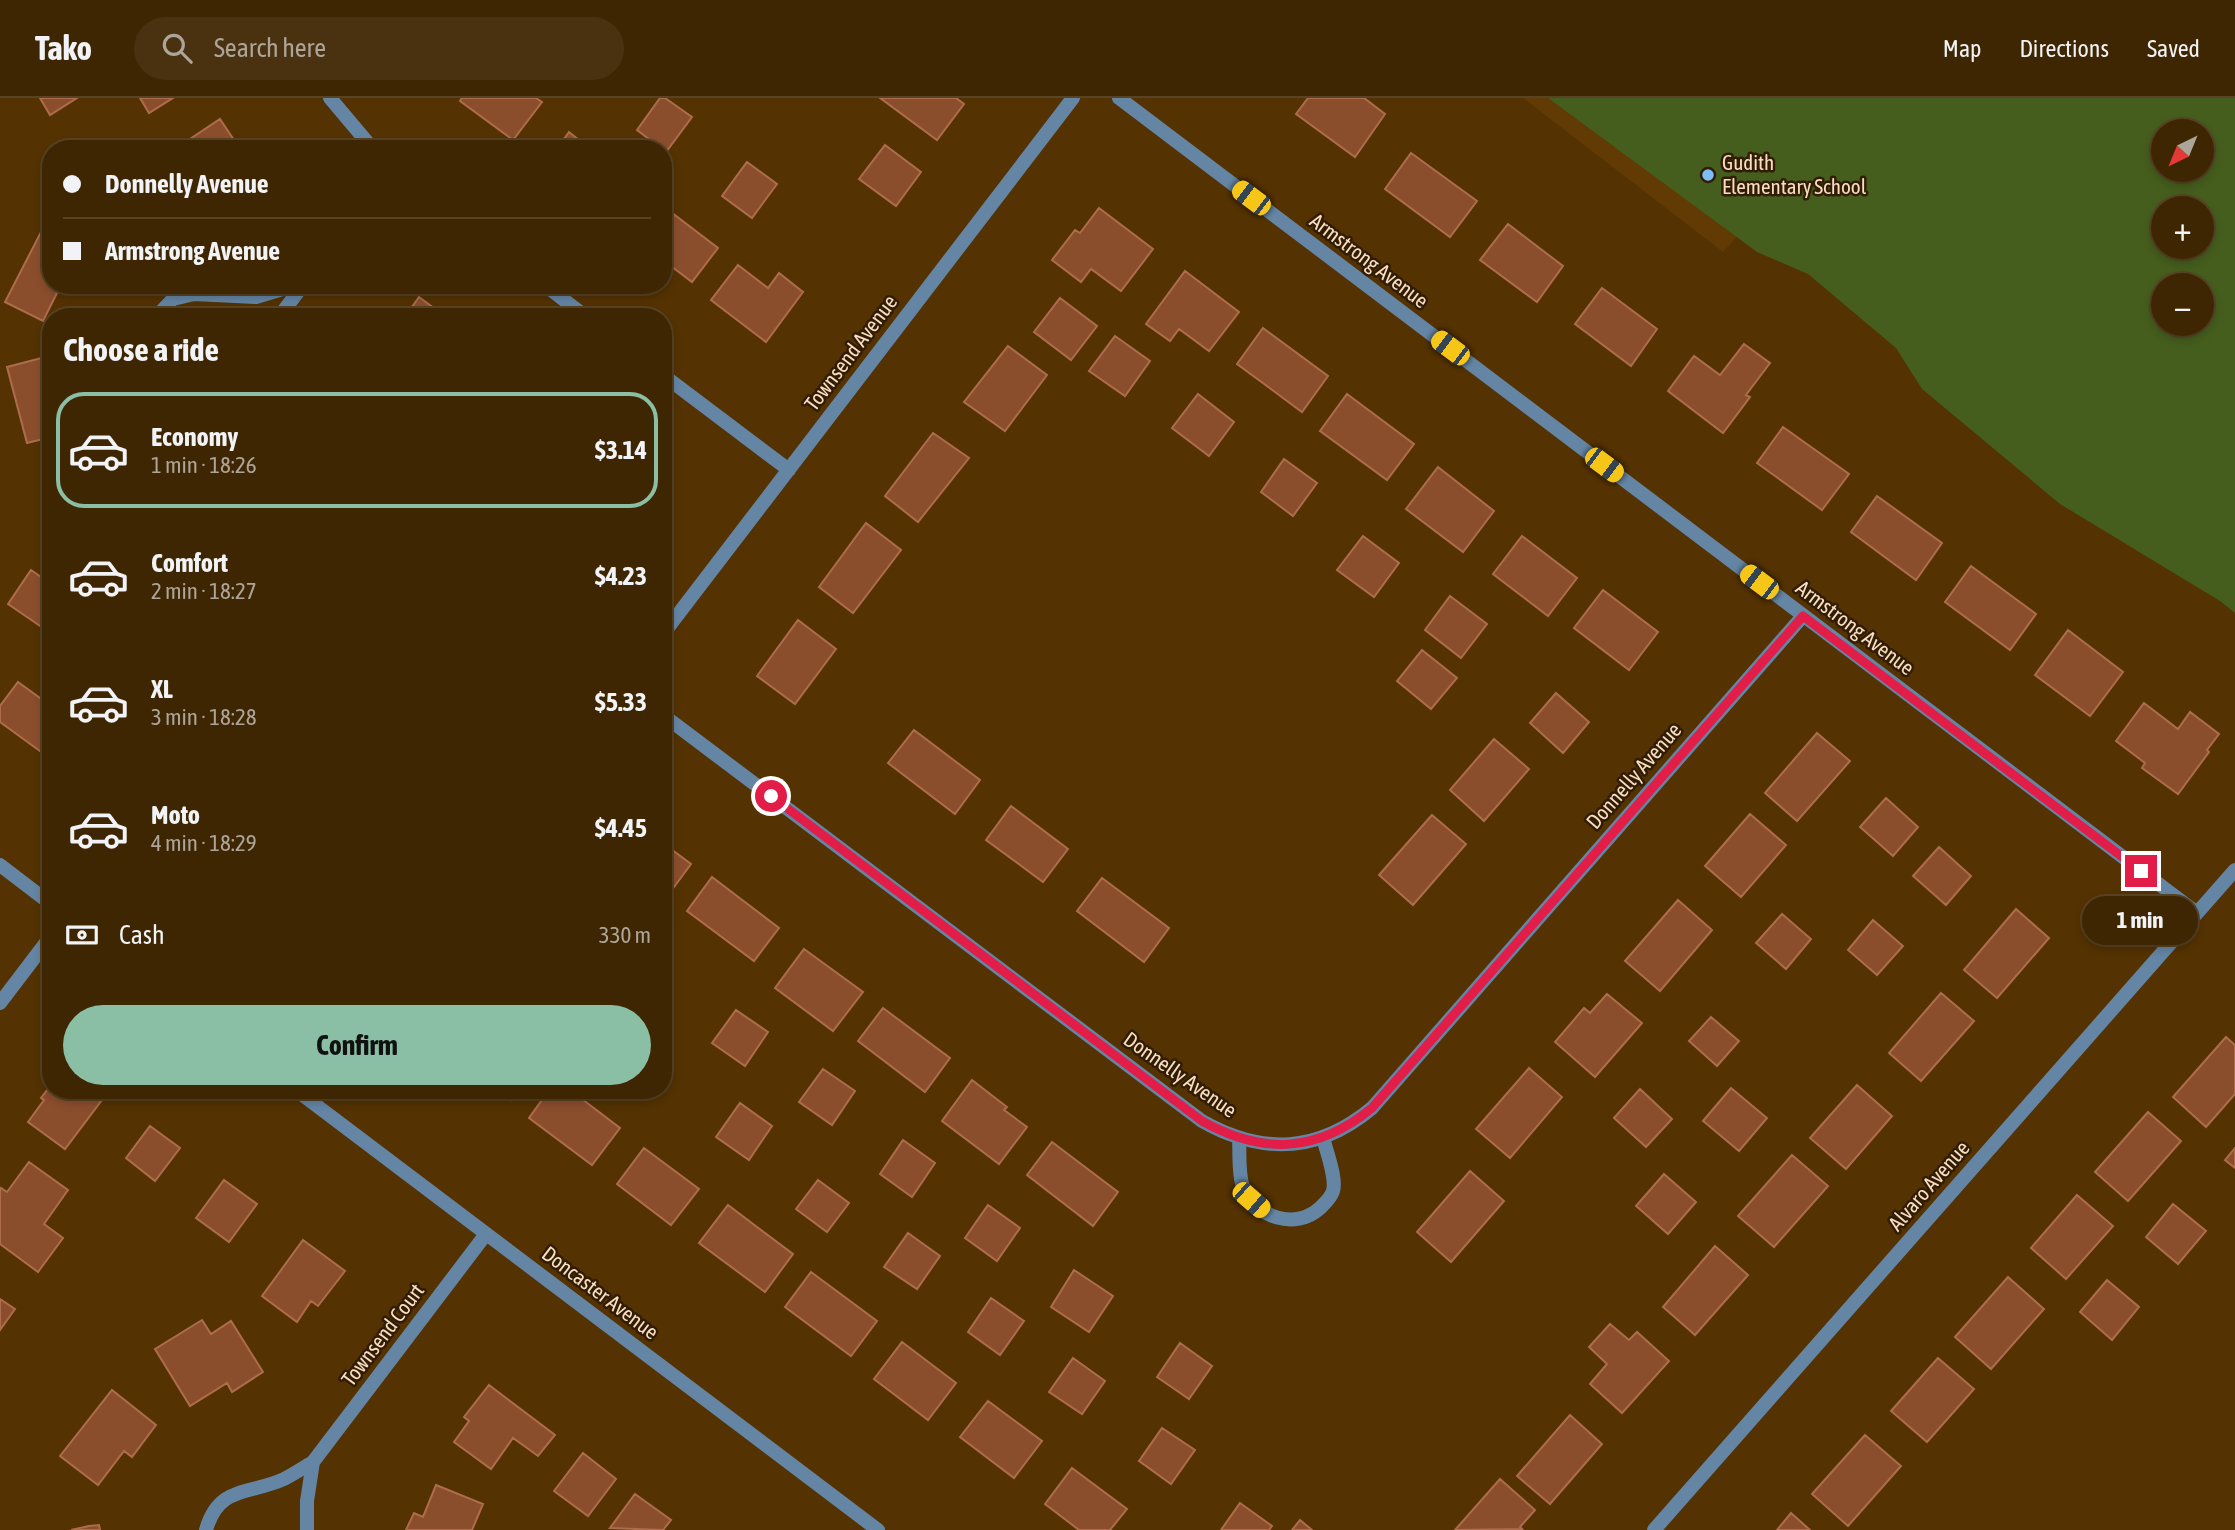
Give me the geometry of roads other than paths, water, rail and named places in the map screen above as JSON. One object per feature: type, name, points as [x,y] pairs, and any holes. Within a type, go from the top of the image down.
[{"type":"street","points":[[330,98],[365,140]]},
{"type":"street","name":"Townsend Avenue","points":[[672,622],[1073,98]]},
{"type":"street","name":"Armstrong Avenue","points":[[1119,98],[2197,913]]},
{"type":"street","points":[[164,308],[173,299],[194,294],[256,297],[266,294]]},
{"type":"street","points":[[557,294],[574,308]]},
{"type":"street","points":[[672,382],[789,470]]},
{"type":"street","name":"Donnelly Avenue","points":[[672,722],[1202,1121],[1240,1139],[1286,1145],[1323,1138],[1356,1122],[1372,1108],[1803,616]]},
{"type":"street","points":[[0,865],[42,897]]},
{"type":"street","name":"Alvaro Avenue","points":[[1654,1530],[2235,870]]},
{"type":"street","points":[[0,1003],[42,948]]},
{"type":"street","name":"Doncaster Avenue","points":[[321,1099],[486,1234],[878,1530]]},
{"type":"street","points":[[1240,1139],[1240,1175],[1251,1200],[1271,1216],[1291,1221],[1315,1213],[1328,1200],[1333,1190],[1333,1177],[1323,1138]]},
{"type":"street","name":"Townsend Court","points":[[206,1530],[211,1514],[222,1500],[284,1479],[313,1462],[486,1234]]},
{"type":"street","name":"Townsend Court","points":[[307,1530],[307,1501],[313,1462]]},
{"type":"place","name":"Gudith Elementary School","points":[[1708,175]]}]
